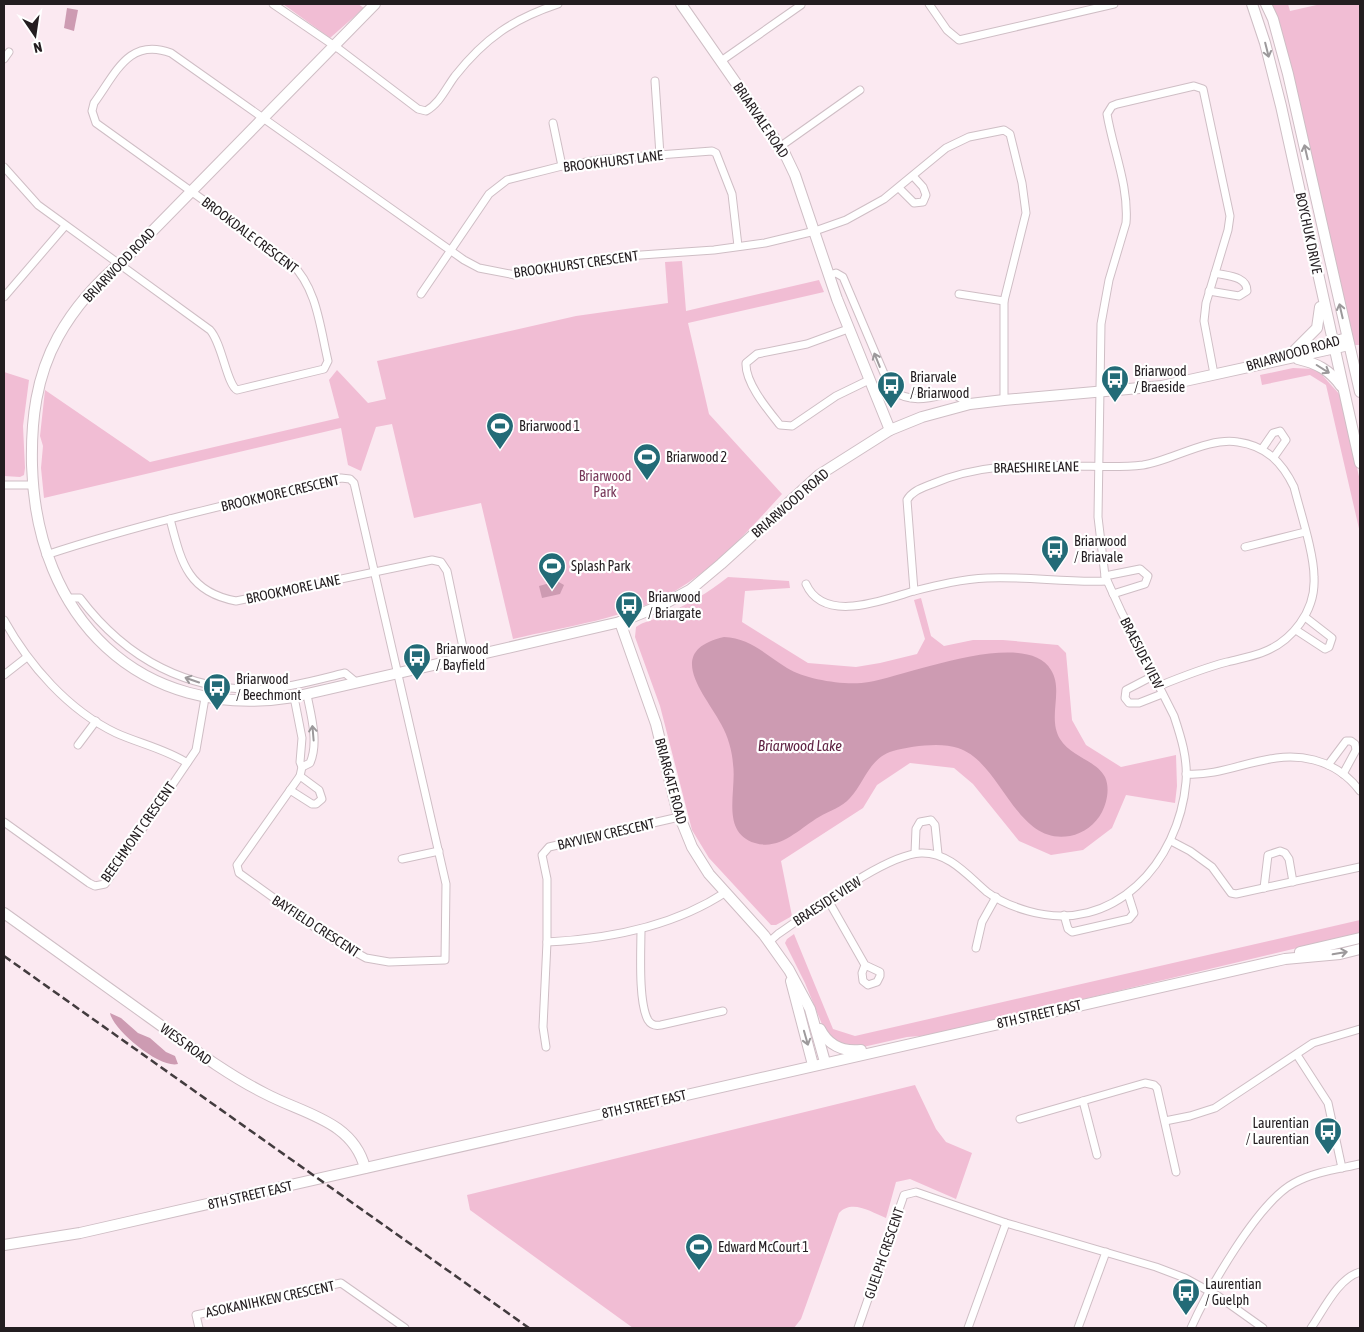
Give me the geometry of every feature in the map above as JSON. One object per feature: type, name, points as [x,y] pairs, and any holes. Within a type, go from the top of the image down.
[{"type":"street","points":[[273,4],[418,109],[426,111],[434,107],[455,76],[491,36],[522,17],[558,4]]},
{"type":"street","name":"BRIARWOOD ROAD","points":[[375,4],[94,287],[58,337],[36,396],[31,426],[32,486],[46,555],[66,598],[84,624],[100,641],[139,672],[175,688],[206,698],[254,702],[294,697],[620,622],[662,606],[690,590],[722,564],[818,475],[890,430],[922,416],[970,404],[1162,386],[1239,369],[1253,368],[1293,355],[1348,342]]},
{"type":"street","name":"BRIARVALE ROAD","points":[[681,4],[781,146],[795,175],[848,329],[890,430]]},
{"type":"street","points":[[929,4],[947,30],[959,40],[1114,4]]},
{"type":"street","name":"BOYCHUK DRIVE","points":[[1252,4],[1265,43],[1281,106],[1360,463]]},
{"type":"street","name":"BOYCHUK DRIVE","points":[[1266,4],[1273,19],[1288,74],[1360,392]]},
{"type":"street","points":[[721,61],[801,5]]},
{"type":"street","name":"BROOKHURST CRESCENT","points":[[191,190],[96,122],[92,111],[94,103],[126,59],[135,51],[146,47],[159,48],[172,53],[450,251],[479,268],[514,275],[612,257],[765,243],[815,231],[864,211],[899,188],[946,148],[969,138],[1000,129],[1010,134],[1022,183],[1026,213],[1004,301]]},
{"type":"street","points":[[4,59],[9,52]]},
{"type":"street","points":[[655,81],[660,155]]},
{"type":"street","name":"BRAESIDE VIEW","points":[[769,942],[880,866],[905,855],[915,853],[938,854],[957,866],[996,897],[1030,912],[1064,915],[1095,910],[1128,894],[1146,878],[1171,841],[1181,806],[1186,774],[1180,736],[1174,716],[1106,578],[1098,517],[1101,324],[1104,301],[1126,223],[1127,212],[1126,196],[1107,114],[1112,106],[1194,86],[1203,89],[1230,207],[1228,230],[1215,273]]},
{"type":"street","points":[[781,146],[860,90]]},
{"type":"street","points":[[553,124],[562,166]]},
{"type":"street","name":"BROOKHURST LANE","points":[[420,294],[489,194],[498,185],[507,180],[562,166],[605,159],[712,151],[716,153],[732,194],[738,246]]},
{"type":"street","points":[[4,167],[38,205],[118,264]]},
{"type":"street","points":[[899,188],[914,203],[923,202],[926,195],[925,190],[913,176]]},
{"type":"street","name":"BROOKDALE CRESCENT","points":[[118,264],[210,330],[222,350],[233,388],[237,390],[324,370],[328,361],[312,294],[302,273],[191,190]]},
{"type":"street","points":[[4,297],[65,226]]},
{"type":"street","points":[[829,275],[836,273],[843,276],[891,390],[903,397],[916,400],[952,393],[970,404]]},
{"type":"street","points":[[1210,291],[1239,296],[1247,291],[1247,286],[1242,280],[1215,273],[1210,291],[1204,322],[1214,374]]},
{"type":"street","points":[[1319,282],[1320,323],[1311,337],[1293,355],[1314,363],[1327,371],[1345,392]]},
{"type":"street","points":[[959,294],[1004,301],[1004,400]]},
{"type":"street","points":[[848,329],[807,344],[756,354],[746,363],[747,370],[760,399],[780,425],[784,427],[792,426],[836,396],[869,380]]},
{"type":"street","points":[[1262,449],[1273,433],[1280,431],[1286,440],[1274,457]]},
{"type":"street","points":[[1099,466],[1142,465],[1168,460],[1210,444],[1236,441],[1262,449],[1274,457],[1288,474],[1294,487],[1314,577],[1312,598],[1305,617],[1296,630],[1275,647],[1261,653],[1219,664],[1161,690],[1139,703],[1130,703],[1125,698],[1126,690],[1153,676]]},
{"type":"street","name":"BRAESHIRE LANE","points":[[914,591],[907,500],[910,495],[937,481],[989,468],[1028,465],[1099,466]]},
{"type":"street","name":"BROOKMORE CRESCENT","points":[[46,555],[170,518],[345,478],[354,483],[357,489],[398,674]]},
{"type":"street","points":[[4,485],[32,486]]},
{"type":"street","name":"BROOKMORE LANE","points":[[170,518],[182,563],[188,573],[199,585],[218,598],[236,601],[432,560],[442,562],[447,571],[465,657]]},
{"type":"street","points":[[1245,547],[1305,532]]},
{"type":"street","points":[[806,584],[810,592],[819,599],[832,605],[848,606],[873,603],[914,591],[969,579],[1084,582],[1140,569],[1148,576],[1145,584],[1113,594]]},
{"type":"street","points":[[66,598],[80,598],[112,635],[137,654],[170,673],[198,683],[232,688],[268,689],[345,673],[356,683]]},
{"type":"street","points":[[1296,630],[1319,646],[1325,649],[1329,647],[1332,638],[1328,633],[1305,617]]},
{"type":"street","points":[[4,620],[27,658],[59,691],[96,721],[136,742],[187,763]]},
{"type":"street","name":"BRIARGATE ROAD","points":[[620,622],[656,724],[679,817],[701,864],[769,942],[789,970],[810,1009],[825,1062]]},
{"type":"street","points":[[4,675],[27,658]]},
{"type":"street","name":"BAYFIELD CRESCENT","points":[[294,697],[301,730],[300,762],[302,767],[300,776],[236,869],[328,938],[366,958],[389,962],[445,960],[446,884],[398,674]]},
{"type":"street","name":"BAYFIELD CRESCENT","points":[[302,767],[310,763],[314,737],[307,695]]},
{"type":"street","name":"BEECHMONT CRESCENT","points":[[4,822],[88,883],[101,886],[106,884],[196,750],[206,698]]},
{"type":"street","points":[[78,745],[96,721]]},
{"type":"street","points":[[1328,764],[1346,741],[1351,741],[1355,744],[1356,750],[1343,774]]},
{"type":"street","points":[[1186,774],[1205,773],[1272,757],[1297,756],[1328,764],[1343,774],[1360,791]]},
{"type":"street","points":[[290,790],[312,804],[316,804],[322,799],[319,790],[300,776]]},
{"type":"street","name":"BAYVIEW CRESCENT","points":[[546,942],[548,879],[542,855],[549,848],[679,817]]},
{"type":"street","points":[[915,853],[916,829],[920,822],[931,820],[936,825],[938,854]]},
{"type":"street","points":[[1171,841],[1190,851],[1212,867],[1231,892],[1246,893],[1360,867]]},
{"type":"street","points":[[402,859],[439,851]]},
{"type":"street","points":[[1264,888],[1268,855],[1272,852],[1285,853],[1289,859],[1292,882]]},
{"type":"street","points":[[546,1046],[543,1027],[546,942],[594,940],[641,928],[707,904],[726,892]]},
{"type":"street","points":[[1064,915],[1068,929],[1072,932],[1129,919],[1134,913],[1128,894]]},
{"type":"street","points":[[976,948],[982,922],[996,897]]},
{"type":"street","points":[[828,900],[865,965]]},
{"type":"street","name":"WESS ROAD","points":[[4,913],[216,1065],[266,1095],[327,1120],[350,1138],[362,1157],[365,1168]]},
{"type":"street","points":[[641,928],[642,984],[648,1020],[658,1026],[723,1011]]},
{"type":"street","name":"8TH STREET EAST","points":[[1285,959],[1300,952],[1360,938]]},
{"type":"street","name":"8TH STREET EAST","points":[[4,1245],[80,1233],[895,1046],[1285,959],[1340,954],[1360,949]]},
{"type":"street","name":"BRIARGATE ROAD","points":[[789,970],[813,1065]]},
{"type":"street","points":[[810,1009],[830,1044],[857,1050],[895,1046]]},
{"type":"street","points":[[1165,1121],[1215,1108],[1313,1043],[1360,1029]]},
{"type":"street","points":[[1297,1055],[1328,1103],[1342,1168]]},
{"type":"street","points":[[1020,1118],[1145,1083],[1154,1085],[1157,1088],[1176,1172]]},
{"type":"street","points":[[1083,1101],[1097,1155]]},
{"type":"street","points":[[1191,1328],[1208,1290],[1269,1202],[1292,1184],[1312,1175],[1360,1164]]},
{"type":"street","name":"GUELPH CRESCENT","points":[[858,1328],[904,1195],[916,1192],[1006,1223],[1156,1267],[1185,1278],[1208,1290],[1263,1328]]},
{"type":"street","points":[[968,1328],[1006,1223]]},
{"type":"street","points":[[1078,1328],[1106,1252]]},
{"type":"street","points":[[1311,1328],[1339,1288],[1348,1278],[1360,1272]]},
{"type":"street","name":"ASOKANIHKEW CRESCENT","points":[[199,1328],[196,1315],[341,1283],[405,1328]]},
{"type":"green space","points":[[283,4],[358,4],[364,8],[330,38]]},
{"type":"green space","points":[[1266,4],[1288,4],[1290,11],[1321,4],[1360,4],[1360,345],[1349,345],[1273,19]]},
{"type":"green space","name":"Briarwood Park","points":[[682,261],[686,311],[819,280],[824,292],[688,323],[709,414],[782,494],[732,547],[705,571],[656,601],[596,621],[513,639],[481,503],[414,518],[392,424],[376,427],[361,471],[348,465],[341,428],[44,498],[41,468],[43,446],[40,436],[45,390],[150,462],[339,418],[329,380],[337,370],[368,403],[386,399],[377,361],[576,316],[668,303],[665,262]]},
{"type":"green space","points":[[1293,368],[1316,369],[1324,373],[1323,376],[1341,396],[1360,481],[1360,533],[1326,385],[1310,375],[1262,385],[1260,375]]},
{"type":"green space","points":[[4,372],[29,380],[23,426],[25,468],[24,475],[20,477],[4,476]]},
{"type":"green space","points":[[728,577],[789,581],[790,588],[745,591],[742,622],[808,663],[856,667],[917,654],[925,639],[914,600],[921,598],[931,636],[944,646],[973,640],[1003,640],[1058,645],[1066,653],[1072,720],[1086,745],[1121,767],[1176,755],[1177,786],[1175,803],[1126,795],[1112,828],[1083,850],[1051,855],[1019,841],[973,784],[954,768],[910,763],[877,785],[863,808],[781,861],[792,916],[776,925],[771,925],[709,858],[692,830],[660,706],[635,637],[636,627],[639,625],[661,617],[689,603]]},
{"type":"green space","points":[[1360,920],[1360,933],[934,1035],[907,1037],[863,1047],[842,1047],[826,1034],[805,983],[785,943],[794,934],[833,1029],[855,1036]]},
{"type":"green space","points":[[915,1085],[936,1129],[946,1142],[972,1153],[956,1199],[910,1179],[896,1182],[886,1218],[862,1208],[850,1207],[844,1209],[839,1213],[801,1319],[794,1328],[633,1328],[470,1210],[467,1195]]},
{"type":"water","points":[[67,8],[78,10],[74,31],[64,28]]},
{"type":"water","name":"Splash Park","points":[[557,581],[564,585],[560,594],[542,598],[539,586]]},
{"type":"water","name":"Briarwood Lake","points":[[724,637],[742,640],[787,668],[805,676],[849,683],[869,682],[936,664],[992,653],[1017,653],[1038,658],[1051,670],[1055,678],[1055,722],[1056,731],[1060,739],[1070,750],[1096,766],[1105,777],[1107,795],[1102,812],[1089,828],[1080,833],[1070,836],[1051,836],[1035,828],[1022,816],[986,769],[973,756],[951,746],[926,745],[900,749],[885,754],[868,771],[850,798],[789,837],[773,844],[764,845],[744,838],[737,830],[732,810],[734,775],[729,744],[723,729],[699,687],[692,663],[696,652],[706,644]]},
{"type":"water","points":[[110,1013],[121,1018],[138,1033],[150,1038],[166,1052],[175,1056],[178,1064],[160,1061],[138,1047],[119,1029]]},
{"type":"railway","points":[[4,956],[529,1328]]},
{"type":"place","name":"Briarwood / Braeside","points":[[1115,403]]},
{"type":"place","name":"Briarvale / Briarwood","points":[[891,409]]},
{"type":"place","name":"Briarwood 1","points":[[500,450]]},
{"type":"place","name":"Briarwood 2","points":[[647,481]]},
{"type":"place","name":"Briarwood / Briavale","points":[[1055,573]]},
{"type":"place","name":"Splash Park","points":[[552,590]]},
{"type":"place","name":"Briarwood / Briargate","points":[[629,629]]},
{"type":"place","name":"Briarwood / Bayfield","points":[[417,681]]},
{"type":"place","name":"Briarwood / Beechmont","points":[[217,711]]},
{"type":"place","name":"Laurentian / Laurentian","points":[[1328,1155]]},
{"type":"place","name":"Edward McCourt 1","points":[[699,1271]]},
{"type":"place","name":"Laurentian / Guelph","points":[[1186,1316]]}]
